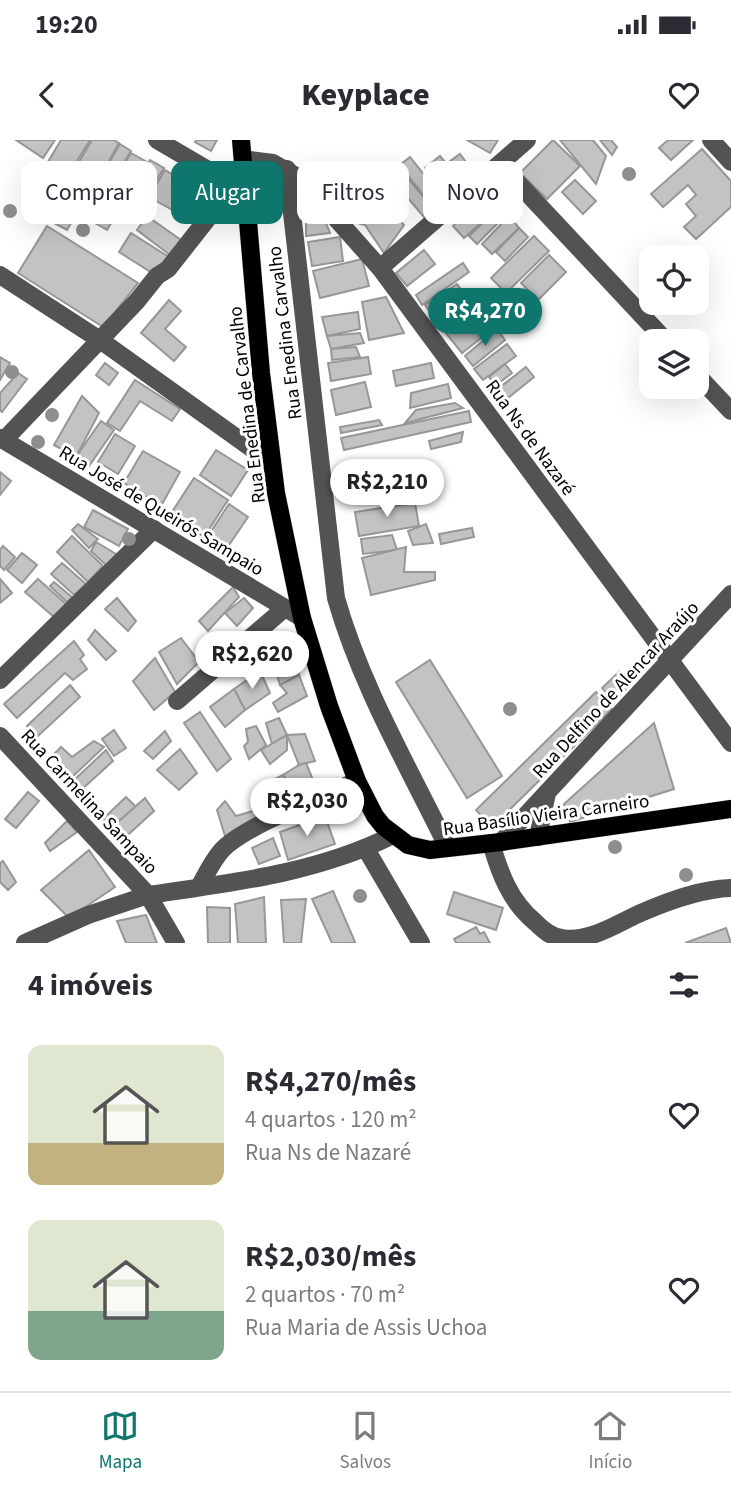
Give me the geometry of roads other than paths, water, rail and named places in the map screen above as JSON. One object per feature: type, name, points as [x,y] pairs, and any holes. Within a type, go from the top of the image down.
[{"type":"main road","name":"Rua Enedina de Carvalho","points":[[243,224],[272,463],[302,618],[329,706],[357,780]]},
{"type":"main road","name":"Rua Basílio Vieira Carneiro","points":[[357,780],[374,816],[393,835],[408,845],[430,850],[731,809]]},
{"type":"street","points":[[157,140],[193,161]]},
{"type":"street","points":[[505,161],[527,140]]},
{"type":"street","points":[[711,140],[731,162]]},
{"type":"street","name":"Rua Ns de Nazaré","points":[[243,146],[302,179],[380,268],[731,743]]},
{"type":"street","name":"Rua Enedina Carvalho","points":[[287,169],[337,598],[362,673],[448,848]]},
{"type":"street","points":[[523,188],[655,329]]},
{"type":"street","points":[[2,439],[100,340],[158,276],[168,269],[208,224]]},
{"type":"street","points":[[380,268],[432,224]]},
{"type":"street","points":[[0,275],[100,340],[272,463]]},
{"type":"street","points":[[709,388],[731,411]]},
{"type":"street","name":"Rua José de Queirós Sampaio","points":[[2,439],[302,618]]},
{"type":"street","points":[[0,680],[154,529]]},
{"type":"street","name":"Rua Delfino de Alencar Araújo","points":[[496,843],[547,793],[731,594]]},
{"type":"street","points":[[177,701],[285,608]]},
{"type":"street","name":"Rua Carmelina Sampaio","points":[[0,736],[148,895],[176,943]]},
{"type":"street","points":[[199,887],[218,856],[233,841],[264,823],[357,780]]},
{"type":"street","points":[[538,837],[547,793]]},
{"type":"street","points":[[24,943],[89,915],[148,895],[324,863],[366,849],[393,835]]},
{"type":"street","points":[[496,843],[505,884],[513,898],[527,916],[552,936],[563,939],[591,935],[645,911],[700,892],[731,887]]},
{"type":"street","points":[[366,849],[421,943]]}]
